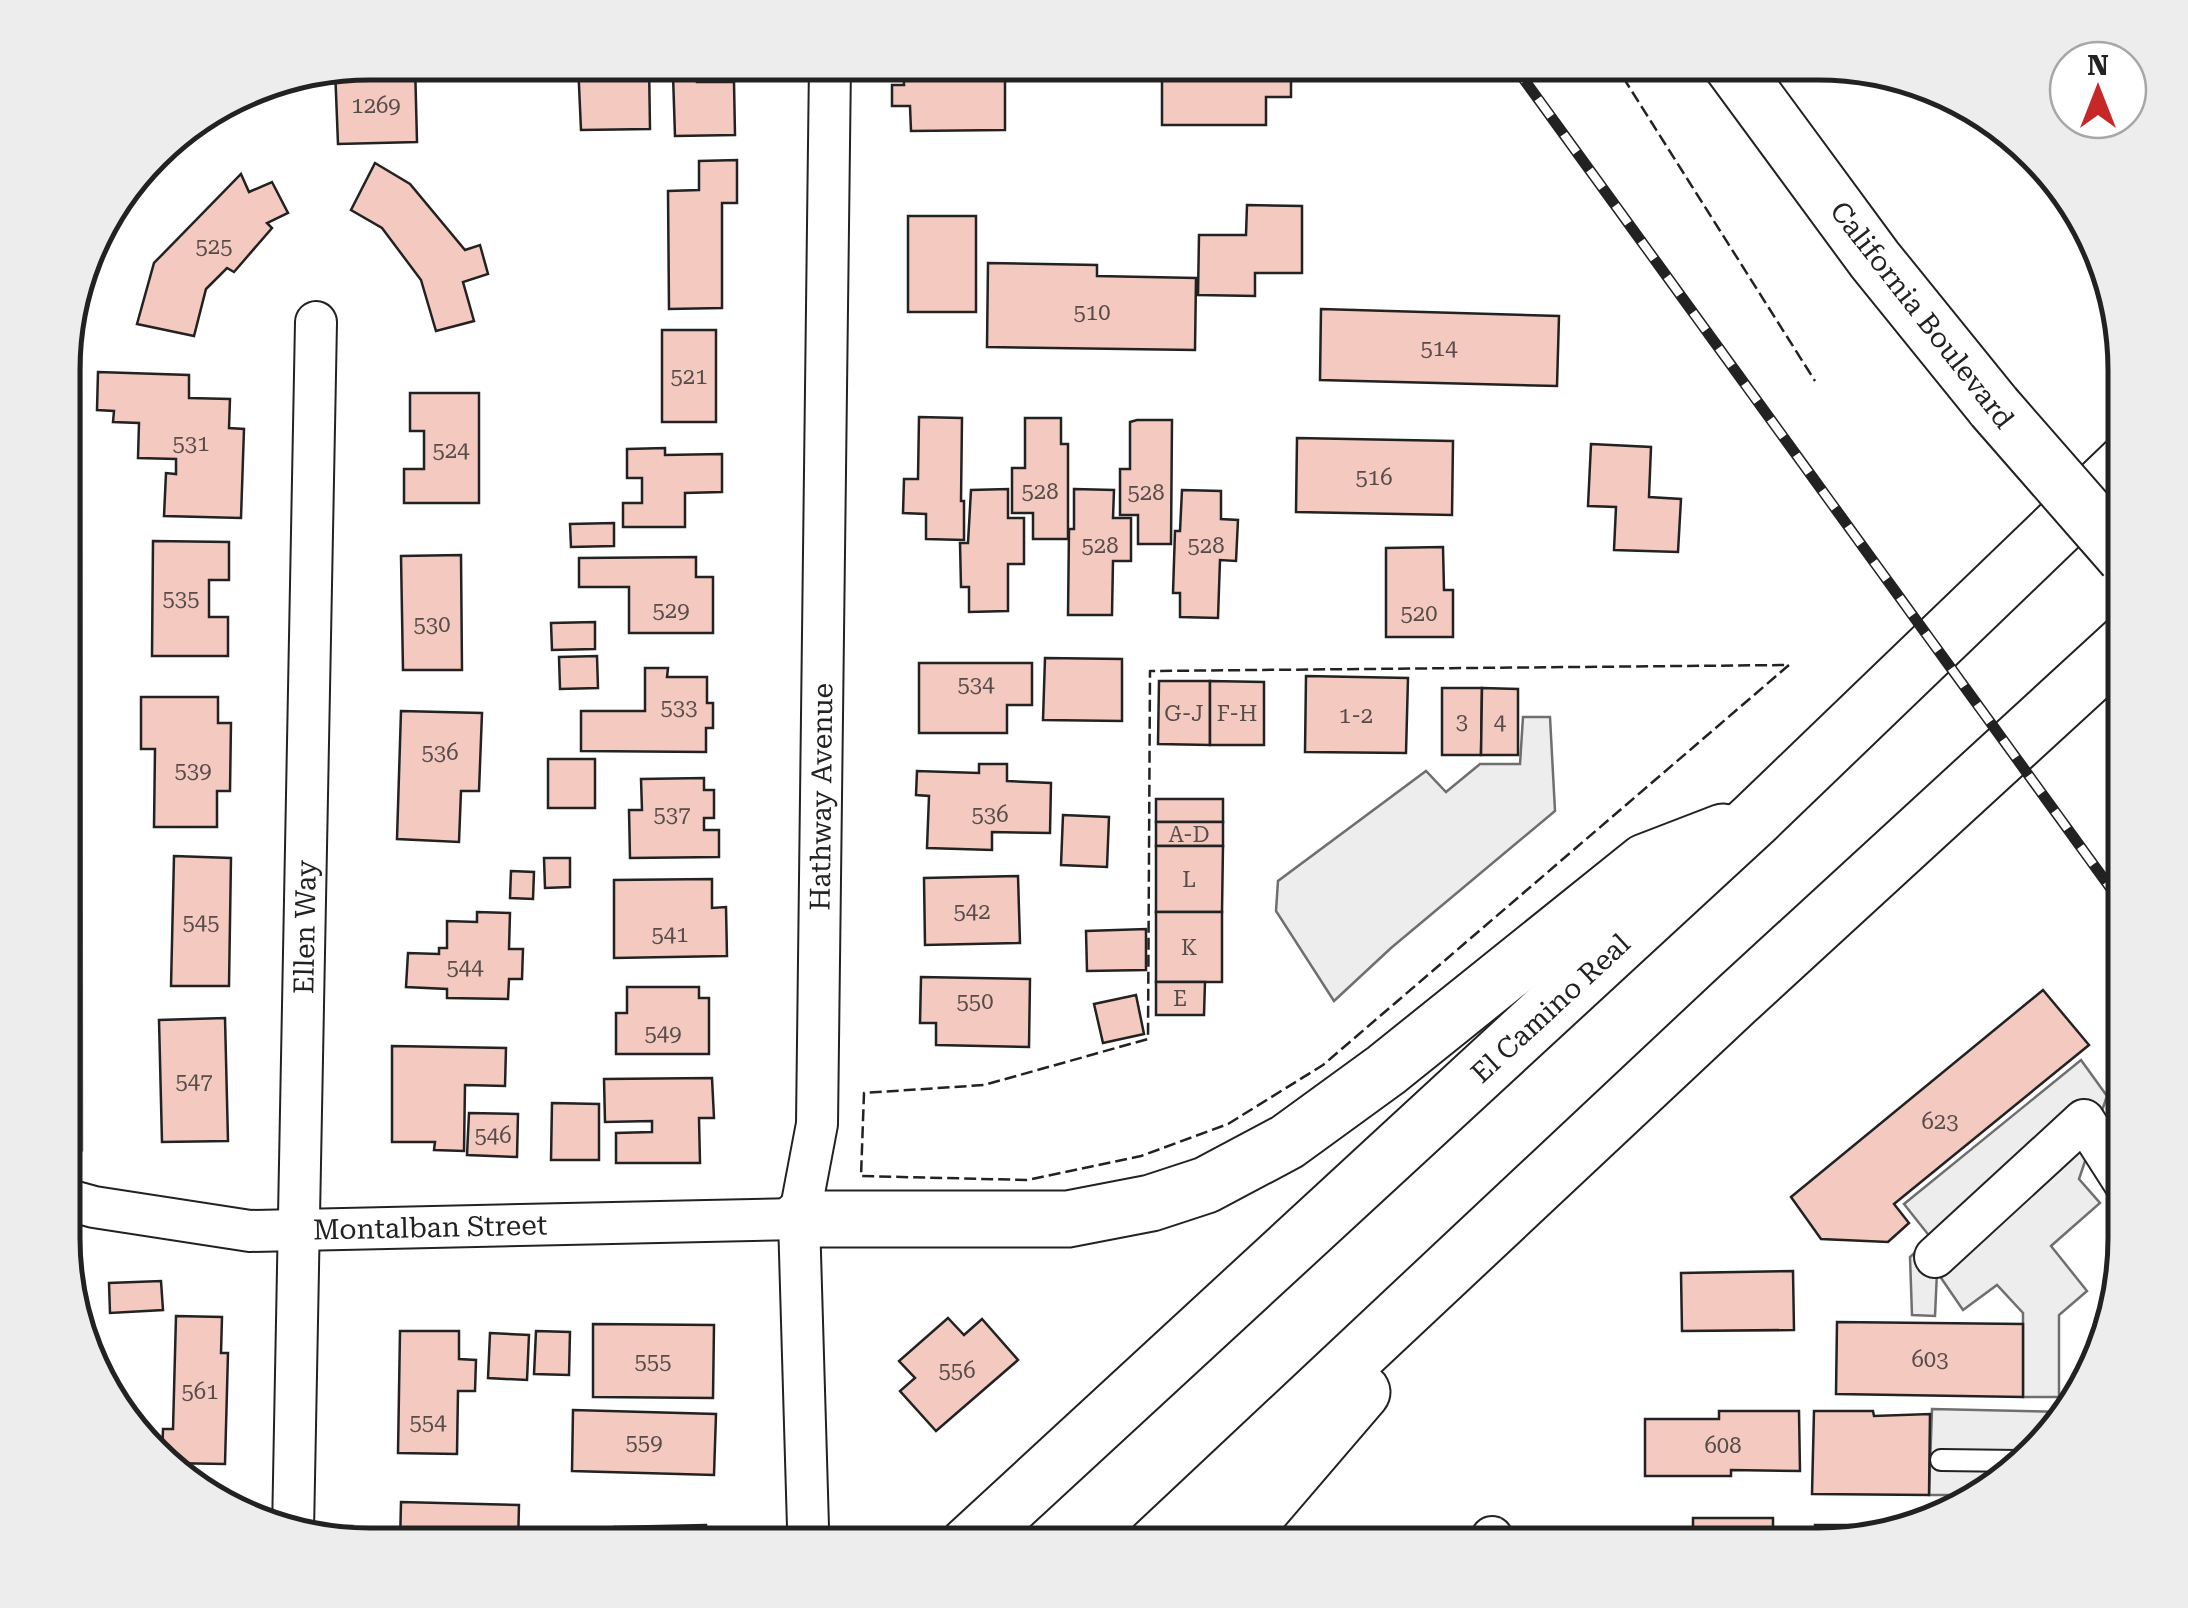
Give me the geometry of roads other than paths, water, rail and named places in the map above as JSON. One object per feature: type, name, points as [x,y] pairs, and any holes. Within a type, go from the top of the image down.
[{"type":"main road","name":"California Boulevard","points":[[1743,81],[1875,260],[1994,407],[2107,537]]},
{"type":"main road","name":"El Camino Real","points":[[987,1527],[1754,820],[2107,480]]},
{"type":"main road","points":[[1174,1528],[1736,1000],[2107,660]]},
{"type":"main road","points":[[799,1219],[1068,1219],[1151,1203],[1206,1184],[1287,1142],[1386,1070],[1646,862],[1754,820]]},
{"type":"main road","points":[[1246,1528],[1368,1385],[1472,1250]]},
{"type":"street","name":"Hathway Avenue","points":[[808,1527],[799,1219],[817,1124],[830,80]]},
{"type":"street","name":"Ellen Way","points":[[293,1517],[316,322]]},
{"type":"street","points":[[1935,1256],[2084,1120],[2107,1156]]},
{"type":"street","name":"Montalban Street","points":[[81,1203],[250,1231],[799,1219]]},
{"type":"lane","points":[[1942,1460],[2003,1461]]},
{"type":"railway","points":[[1525,81],[2107,883]]}]
